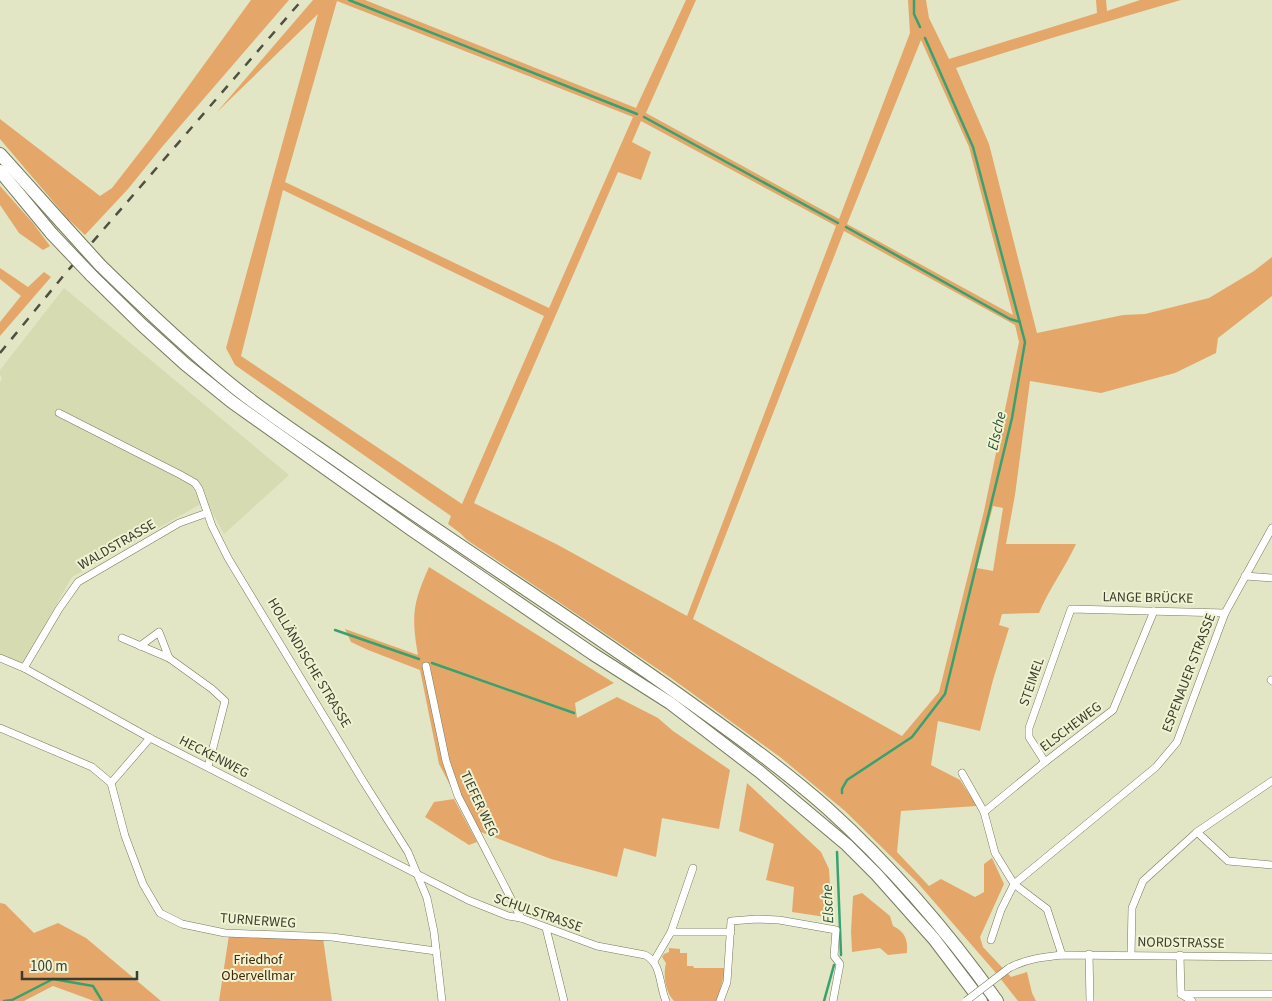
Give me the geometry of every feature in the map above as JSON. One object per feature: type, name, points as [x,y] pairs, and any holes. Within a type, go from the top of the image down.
[{"type":"highway","points":[[0,154],[100,265],[148,312],[236,388],[426,524],[624,654],[771,761],[827,809],[874,854],[967,960],[998,1001]]},
{"type":"highway","points":[[0,171],[52,234],[91,275],[171,351],[232,402],[592,654],[670,703],[760,772],[847,845],[877,875],[934,939],[980,1001]]},
{"type":"highway","points":[[969,984],[972,1001]]},
{"type":"street","name":"HOLLÄNDISCHE STRASSE","points":[[59,413],[190,479],[199,489],[207,513],[228,558],[408,852],[427,898],[434,932],[442,1001]]},
{"type":"street","name":"WALDSTRASSE","points":[[24,668],[59,609],[78,582],[179,523],[207,513]]},
{"type":"street","name":"ESPENAUER STRASSE","points":[[991,940],[1001,910],[1014,884],[1156,767],[1177,742],[1225,613],[1272,528]]},
{"type":"street","points":[[1245,576],[1272,578]]},
{"type":"street","name":"LANGE BRÜCKE","points":[[1071,609],[1225,613]]},
{"type":"street","name":"STEIMEL","points":[[1045,762],[1029,737],[1029,728],[1071,609]]},
{"type":"street","name":"ELSCHEWEG","points":[[984,812],[1045,762],[1114,710],[1154,611]]},
{"type":"street","points":[[140,646],[159,632],[168,658]]},
{"type":"street","points":[[122,638],[168,658],[212,689],[225,701],[208,767]]},
{"type":"street","name":"HECKENWEG","points":[[0,658],[24,668],[150,738],[418,876]]},
{"type":"street","name":"TIEFER WEG","points":[[426,666],[446,761],[458,796],[521,918]]},
{"type":"street","points":[[0,728],[92,767],[111,783],[150,738]]},
{"type":"street","points":[[962,773],[984,812],[995,853],[1014,884],[1047,909],[1062,954]]},
{"type":"street","points":[[1132,955],[1132,908],[1143,881],[1197,832],[1272,780]]},
{"type":"street","name":"TURNERWEG","points":[[111,783],[126,836],[143,884],[160,913],[182,924],[225,933],[332,936],[436,951]]},
{"type":"street","points":[[1197,832],[1228,861],[1272,865]]},
{"type":"street","points":[[666,1001],[658,968],[654,961],[671,932],[693,868]]},
{"type":"street","name":"SCHULSTRASSE","points":[[418,876],[508,916],[521,918],[597,946],[645,955],[654,961]]},
{"type":"street","points":[[720,1001],[727,982],[731,920],[757,919],[778,920],[836,930],[834,956],[840,964],[832,1001]]},
{"type":"street","points":[[546,928],[564,1001]]},
{"type":"street","points":[[671,932],[731,932]]},
{"type":"street","name":"NORDSTRASSE","points":[[966,1001],[1009,968],[1034,958],[1062,954],[1272,957]]},
{"type":"street","points":[[1090,954],[1090,1001]]},
{"type":"street","points":[[1180,955],[1181,994]]},
{"type":"street","points":[[1181,994],[1272,994]]},
{"type":"street","points":[[1181,994],[1192,1001]]},
{"type":"shaded area","points":[[64,288],[289,475],[224,534],[206,501],[72,577],[23,663],[0,655],[0,383],[2,378],[0,370]]},
{"type":"green space","points":[[251,0],[289,0],[128,189],[85,235],[68,219],[0,139],[0,119],[100,196],[112,188],[150,139]]},
{"type":"green space","points":[[313,0],[365,0],[636,108],[686,0],[696,0],[646,113],[839,219],[910,33],[908,0],[926,0],[929,18],[949,59],[1097,13],[1096,0],[1106,0],[1107,11],[1140,0],[1181,0],[956,68],[989,144],[1037,333],[1123,315],[1145,314],[1209,298],[1254,271],[1272,257],[1272,296],[1218,338],[1216,353],[1175,373],[1101,393],[1030,381],[1015,495],[1006,544],[1076,544],[1039,613],[1002,614],[999,625],[1009,628],[980,731],[938,721],[931,765],[960,780],[977,806],[901,811],[897,852],[929,886],[941,879],[975,897],[984,892],[984,864],[992,858],[1004,884],[980,937],[983,947],[1011,977],[1027,972],[1036,1001],[1018,1001],[916,881],[845,811],[780,757],[671,678],[467,540],[448,524],[451,516],[235,365],[226,348],[318,14],[217,112]],"holes":[[[337,1],[633,117],[549,308],[285,182]],[[921,40],[969,147],[1013,315],[847,224]],[[641,121],[836,226],[687,616],[558,545],[474,503],[618,172],[641,180],[651,152],[632,142]],[[283,190],[544,316],[462,504],[241,356]],[[844,231],[1015,325],[1019,342],[984,511],[939,692],[902,736],[693,619]],[[993,506],[1003,508],[993,571],[977,568]]]},
{"type":"green space","points":[[0,186],[33,223],[50,246],[43,250],[19,233],[0,205]]},
{"type":"green space","points":[[0,268],[28,287],[44,272],[51,277],[0,336],[0,322],[21,296],[0,279]]},
{"type":"green space","points":[[429,567],[614,683],[575,703],[577,718],[617,697],[658,718],[673,731],[730,770],[719,829],[662,818],[656,857],[624,848],[617,877],[551,859],[473,829],[439,764],[420,670],[351,642],[345,629],[418,655],[414,619],[415,610]]},
{"type":"green space","points":[[747,783],[821,852],[829,869],[832,918],[792,912],[794,887],[766,880],[774,844],[739,831]]},
{"type":"green space","points":[[454,799],[477,842],[469,845],[425,817],[434,802]]},
{"type":"green space","points":[[862,893],[890,916],[893,926],[905,936],[907,953],[888,955],[880,948],[852,952],[853,896]]},
{"type":"green space","points":[[0,903],[5,904],[34,933],[58,923],[86,938],[161,1001],[94,1001],[53,986],[24,1001],[0,1001]]},
{"type":"green space","name":"Friedhof Obervellmar","points":[[229,935],[323,938],[332,1001],[219,1001]]},
{"type":"green space","points":[[669,948],[680,949],[680,953],[687,953],[687,966],[693,966],[694,968],[726,968],[717,1001],[674,1001],[667,988],[665,977],[666,963],[662,957],[669,952]]},
{"type":"waterway","points":[[349,0],[637,114]]},
{"type":"waterway","name":"Elsche","points":[[914,0],[914,14],[920,27]]},
{"type":"waterway","name":"Elsche","points":[[842,793],[847,780],[912,737],[945,694],[1012,418],[1025,342],[973,147],[925,38]]},
{"type":"waterway","points":[[644,117],[838,223]]},
{"type":"waterway","points":[[846,227],[1010,319],[1020,322]]},
{"type":"waterway","points":[[335,630],[419,659]]},
{"type":"waterway","points":[[432,663],[574,713]]},
{"type":"waterway","name":"Elsche","points":[[837,852],[841,955]]},
{"type":"waterway","name":"Elsche","points":[[824,1001],[834,965]]},
{"type":"waterway","points":[[4,1001],[12,1000],[53,979],[93,986],[102,1001]]},
{"type":"railway","points":[[0,353],[64,275],[302,0]]}]
